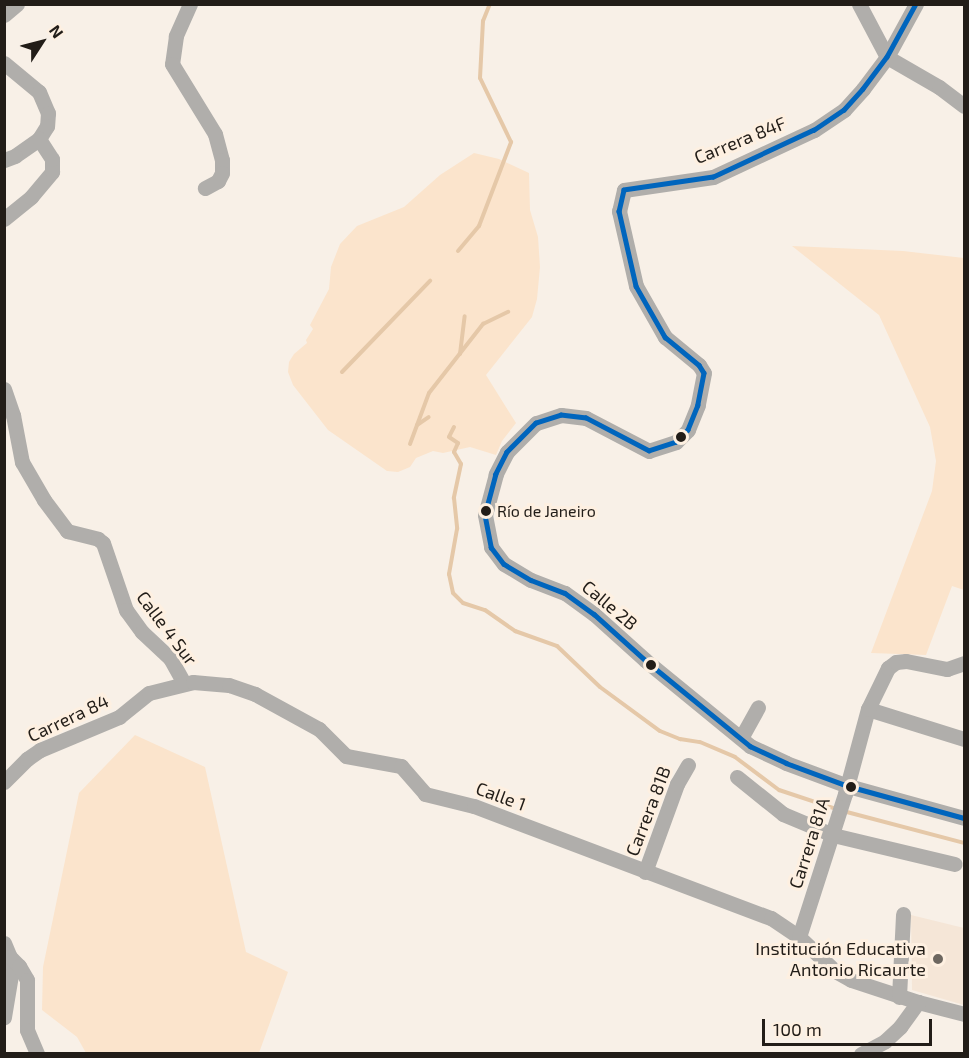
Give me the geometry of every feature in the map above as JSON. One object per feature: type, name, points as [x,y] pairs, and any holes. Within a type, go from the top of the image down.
[{"type":"street","points":[[4,15],[17,4]]},
{"type":"street","points":[[190,4],[176,36],[172,64],[215,134],[222,160],[222,173],[218,181],[205,188]]},
{"type":"street","points":[[859,4],[887,57],[939,87],[964,106]]},
{"type":"street","name":"Carrera 84F","points":[[676,442],[684,436],[698,405],[704,373],[699,365],[665,337],[636,286],[619,211],[621,195],[624,190],[632,188],[713,177],[780,148],[843,110],[887,57],[916,4]]},
{"type":"street","points":[[4,63],[33,85],[45,102],[48,113],[47,126],[39,139],[25,150],[4,160]]},
{"type":"street","points":[[4,219],[31,198],[52,172],[52,159],[39,139]]},
{"type":"street","name":"Calle 4 Sur","points":[[4,389],[13,415],[22,462],[44,500],[67,531],[98,539],[103,543],[126,610],[142,632],[170,658],[184,683]]},
{"type":"street","name":"Calle 2B","points":[[676,442],[649,451],[586,418],[561,415],[536,423],[507,452],[496,474],[484,514],[491,547],[512,571],[565,593],[594,614],[645,660],[741,738],[768,755],[848,786],[964,818]]},
{"type":"street","name":"Carrera 81A","points":[[799,937],[848,786],[868,709],[888,668],[896,662],[906,661],[946,669],[964,663]]},
{"type":"street","name":"Calle 1","points":[[149,693],[184,683],[217,682],[255,694],[319,729],[346,756],[401,766],[425,794],[474,806],[771,918],[799,937],[841,974],[899,997],[964,1014]]},
{"type":"street","name":"Carrera 84","points":[[4,782],[27,759],[40,750],[118,717],[149,693]]},
{"type":"street","points":[[741,738],[758,707]]},
{"type":"street","points":[[868,709],[964,740]]},
{"type":"street","name":"Carrera 81B","points":[[645,872],[677,784],[688,765]]},
{"type":"street","points":[[737,777],[783,814],[833,835],[955,864]]},
{"type":"street","points":[[899,997],[903,914]]},
{"type":"street","points":[[4,1017],[11,975],[7,950]]},
{"type":"street","points":[[7,950],[27,980],[27,1030],[37,1053]]},
{"type":"street","points":[[861,1053],[885,1041],[900,1027],[918,1002]]},
{"type":"shaded area","points":[[474,153],[499,159],[529,173],[530,210],[538,237],[540,267],[537,299],[532,317],[486,375],[516,423],[502,441],[496,455],[470,447],[443,453],[433,451],[416,458],[410,467],[398,472],[387,471],[328,430],[293,385],[288,372],[289,362],[294,354],[307,343],[306,340],[313,329],[310,325],[329,289],[331,267],[340,244],[357,226],[404,207],[440,175]]},
{"type":"shaded area","points":[[792,246],[903,251],[964,258],[964,590],[952,586],[926,655],[871,653],[932,491],[936,461],[930,427],[879,315]]},
{"type":"shaded area","points":[[135,735],[205,767],[246,952],[288,972],[259,1053],[86,1053],[77,1037],[42,1010],[43,967],[79,793]]},
{"type":"shaded area","name":"Institución Educativa Antonio Ricaurte","points":[[911,915],[964,928],[964,1005],[912,990]]},
{"type":"waterway","points":[[458,251],[479,226],[511,142],[480,78],[483,21],[490,4]]},
{"type":"waterway","points":[[342,372],[430,281]]},
{"type":"waterway","points":[[410,444],[429,393],[483,324],[508,312]]},
{"type":"waterway","points":[[460,354],[465,316]]},
{"type":"waterway","points":[[417,425],[429,417]]},
{"type":"waterway","points":[[454,427],[449,437],[458,443],[454,452],[461,464],[454,498],[457,529],[449,574],[453,593],[463,603],[485,610],[515,631],[557,646],[600,687],[660,731],[680,739],[700,742],[735,757],[779,790],[836,809]]},
{"type":"waterway","points":[[843,811],[964,843]]},
{"type":"transit line","points":[[916,4],[887,57],[863,89],[844,110],[814,130],[713,177],[624,190],[619,211],[636,286],[665,337],[699,365],[704,373],[698,405],[688,430],[676,442],[649,451],[586,418],[561,415],[536,423],[507,452],[496,474],[485,515],[491,547],[504,564],[531,580],[565,593],[594,614],[645,660],[750,746],[786,763],[848,786],[964,818]]},
{"type":"place","name":"Río de Janeiro","points":[[486,511]]},
{"type":"place","name":"Institución Educativa Antonio Ricaurte","points":[[938,959]]}]
